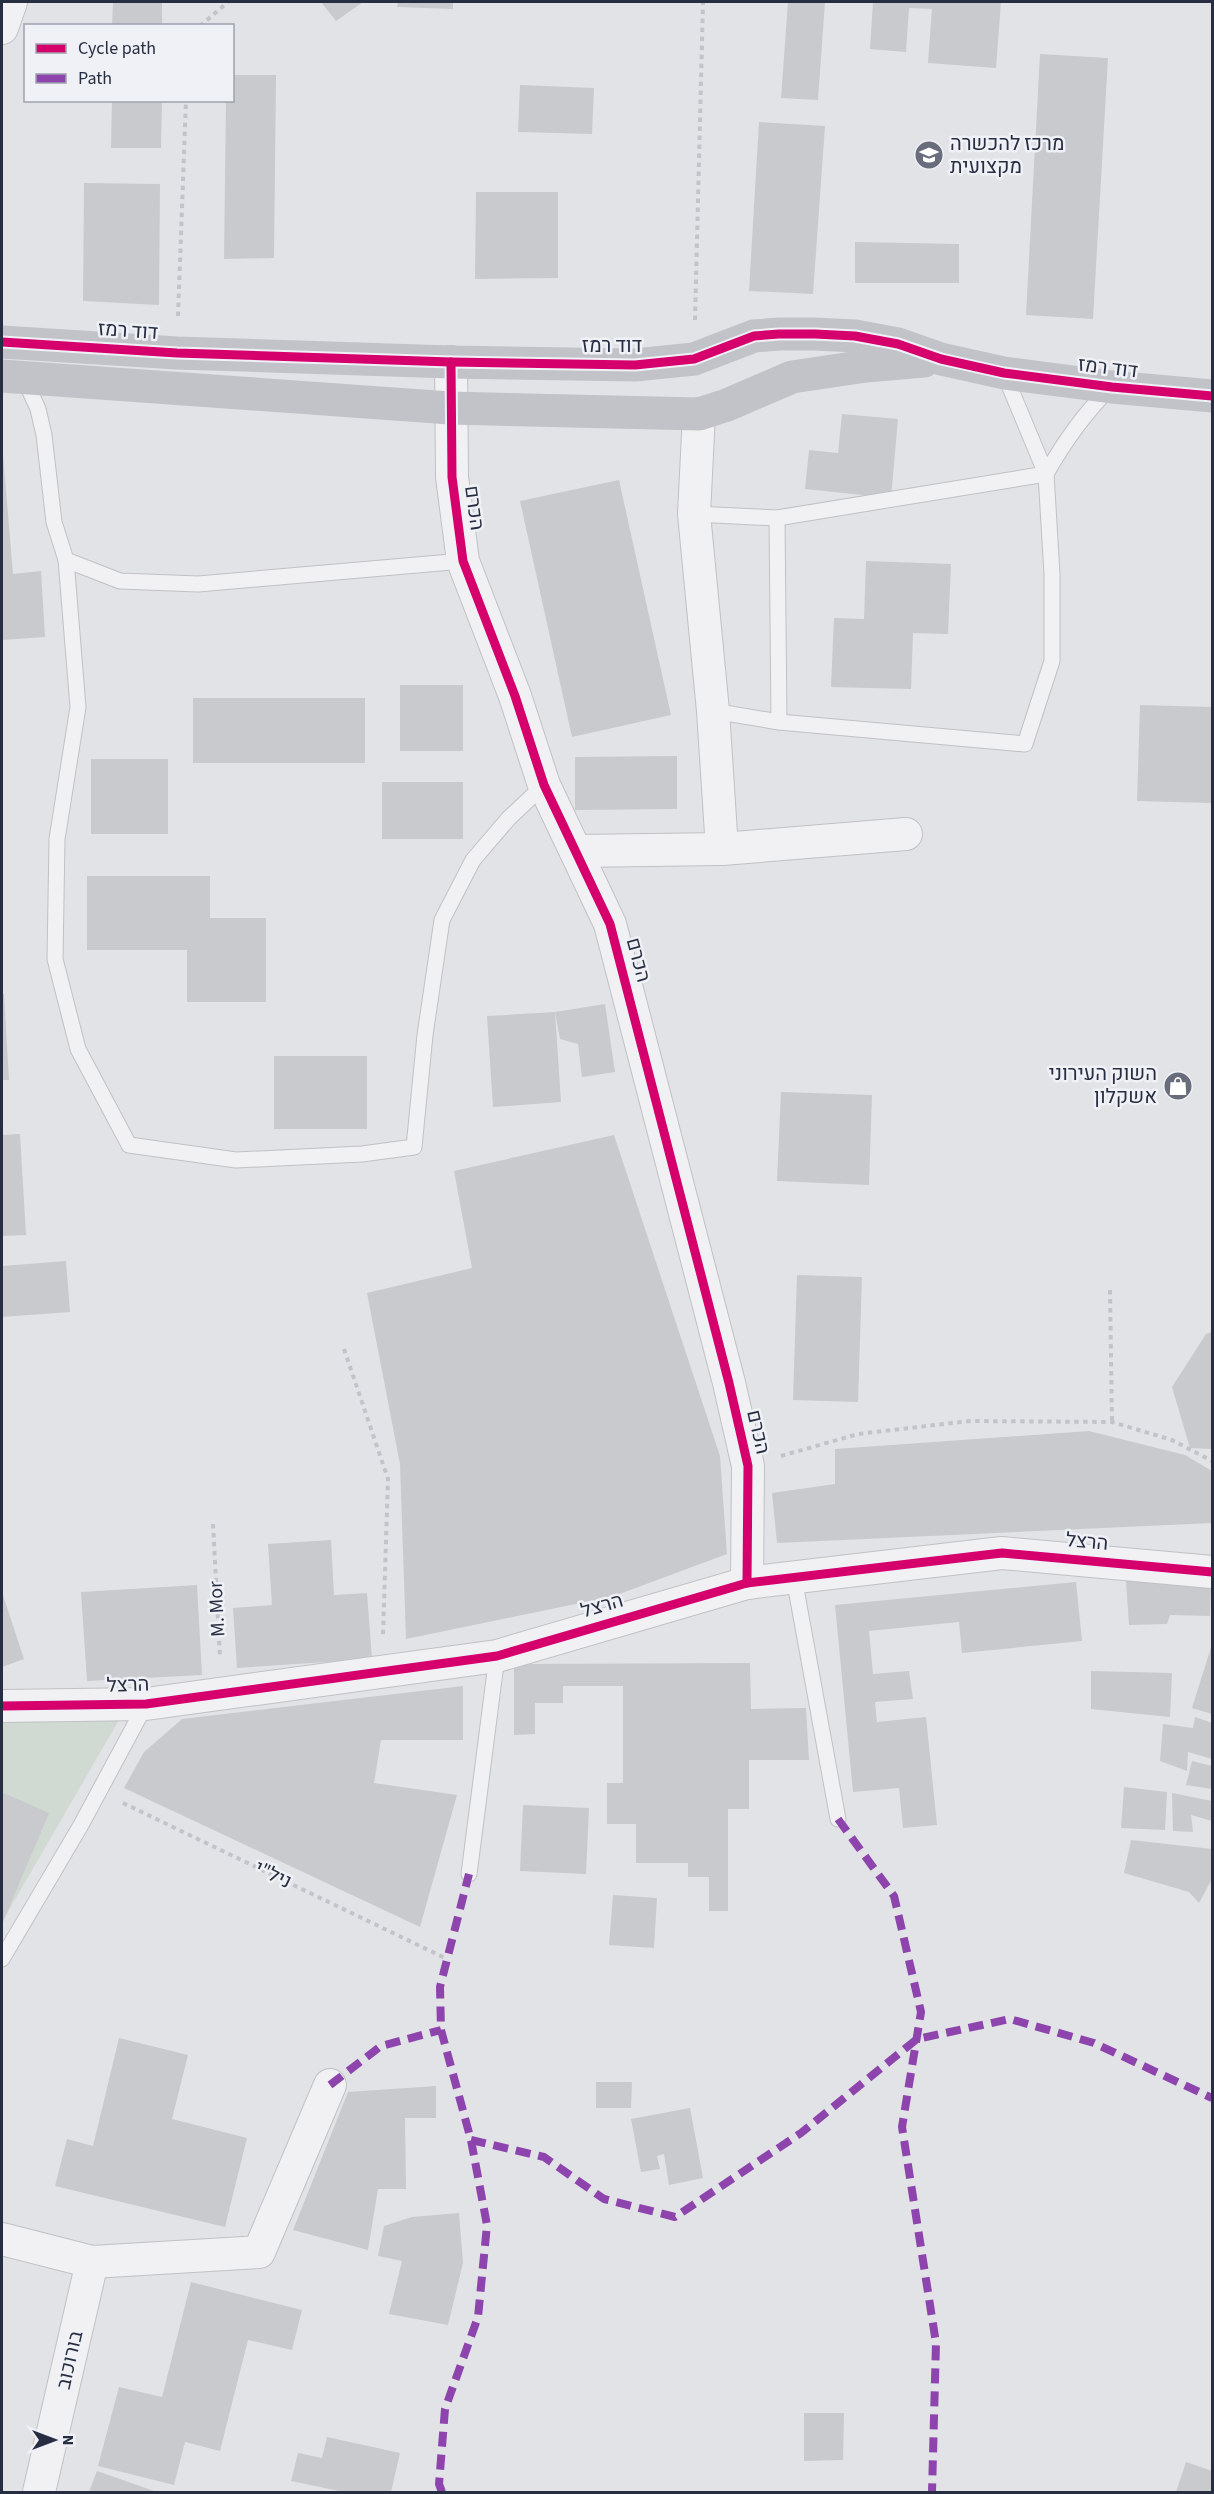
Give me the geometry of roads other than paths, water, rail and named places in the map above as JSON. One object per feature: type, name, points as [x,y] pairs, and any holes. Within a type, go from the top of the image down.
[{"type":"street","points":[[2,28],[11,2]]},
{"type":"street","name":"דוד רמז","points":[[3,338],[177,353],[451,362],[635,365],[694,359],[754,336],[779,334],[855,336],[898,344],[941,359],[1004,373],[1112,387],[1212,396]]},
{"type":"street","points":[[3,338],[13,377]]},
{"type":"street","name":"דוד רמז","points":[[13,377],[450,408],[699,414],[727,405],[792,377],[866,366],[941,359]]},
{"type":"street","name":"הכרם","points":[[451,362],[452,477],[463,561],[515,696],[544,785],[577,850],[610,924],[729,1383],[748,1466],[747,1583]]},
{"type":"street","points":[[699,414],[694,514],[713,711],[722,849]]},
{"type":"street","points":[[577,850],[722,849],[906,834]]},
{"type":"street","name":"הרצל","points":[[2,1706],[146,1704],[497,1656],[747,1583],[1002,1553],[1212,1572]]},
{"type":"street","points":[[2,2239],[92,2262],[259,2253],[330,2085]]},
{"type":"street","name":"בורוכוב","points":[[39,2493],[92,2262]]},
{"type":"lane","points":[[713,711],[779,722],[1025,744],[1052,661],[1052,574],[1046,474],[1004,373]]},
{"type":"lane","points":[[13,377],[38,409],[44,435],[54,522],[66,560],[78,707],[57,839],[55,959],[78,1049],[129,1145],[236,1161],[362,1154],[414,1147],[425,1035],[442,921],[472,860],[508,818],[544,785]]},
{"type":"lane","points":[[1046,474],[1069,434],[1089,409],[1112,387]]},
{"type":"lane","points":[[694,514],[777,518],[1046,474]]},
{"type":"lane","points":[[777,518],[779,722]]},
{"type":"lane","points":[[66,560],[120,581],[198,584],[463,561]]},
{"type":"lane","points":[[794,1578],[838,1819]]},
{"type":"lane","points":[[469,1874],[497,1656]]},
{"type":"lane","points":[[2,1959],[99,1791],[146,1704]]},
{"type":"place","name":"מרכז להכשרה מקצועית","points":[[929,155]]},
{"type":"place","name":"השוק העירוני אשקלון","points":[[1178,1086]]}]
